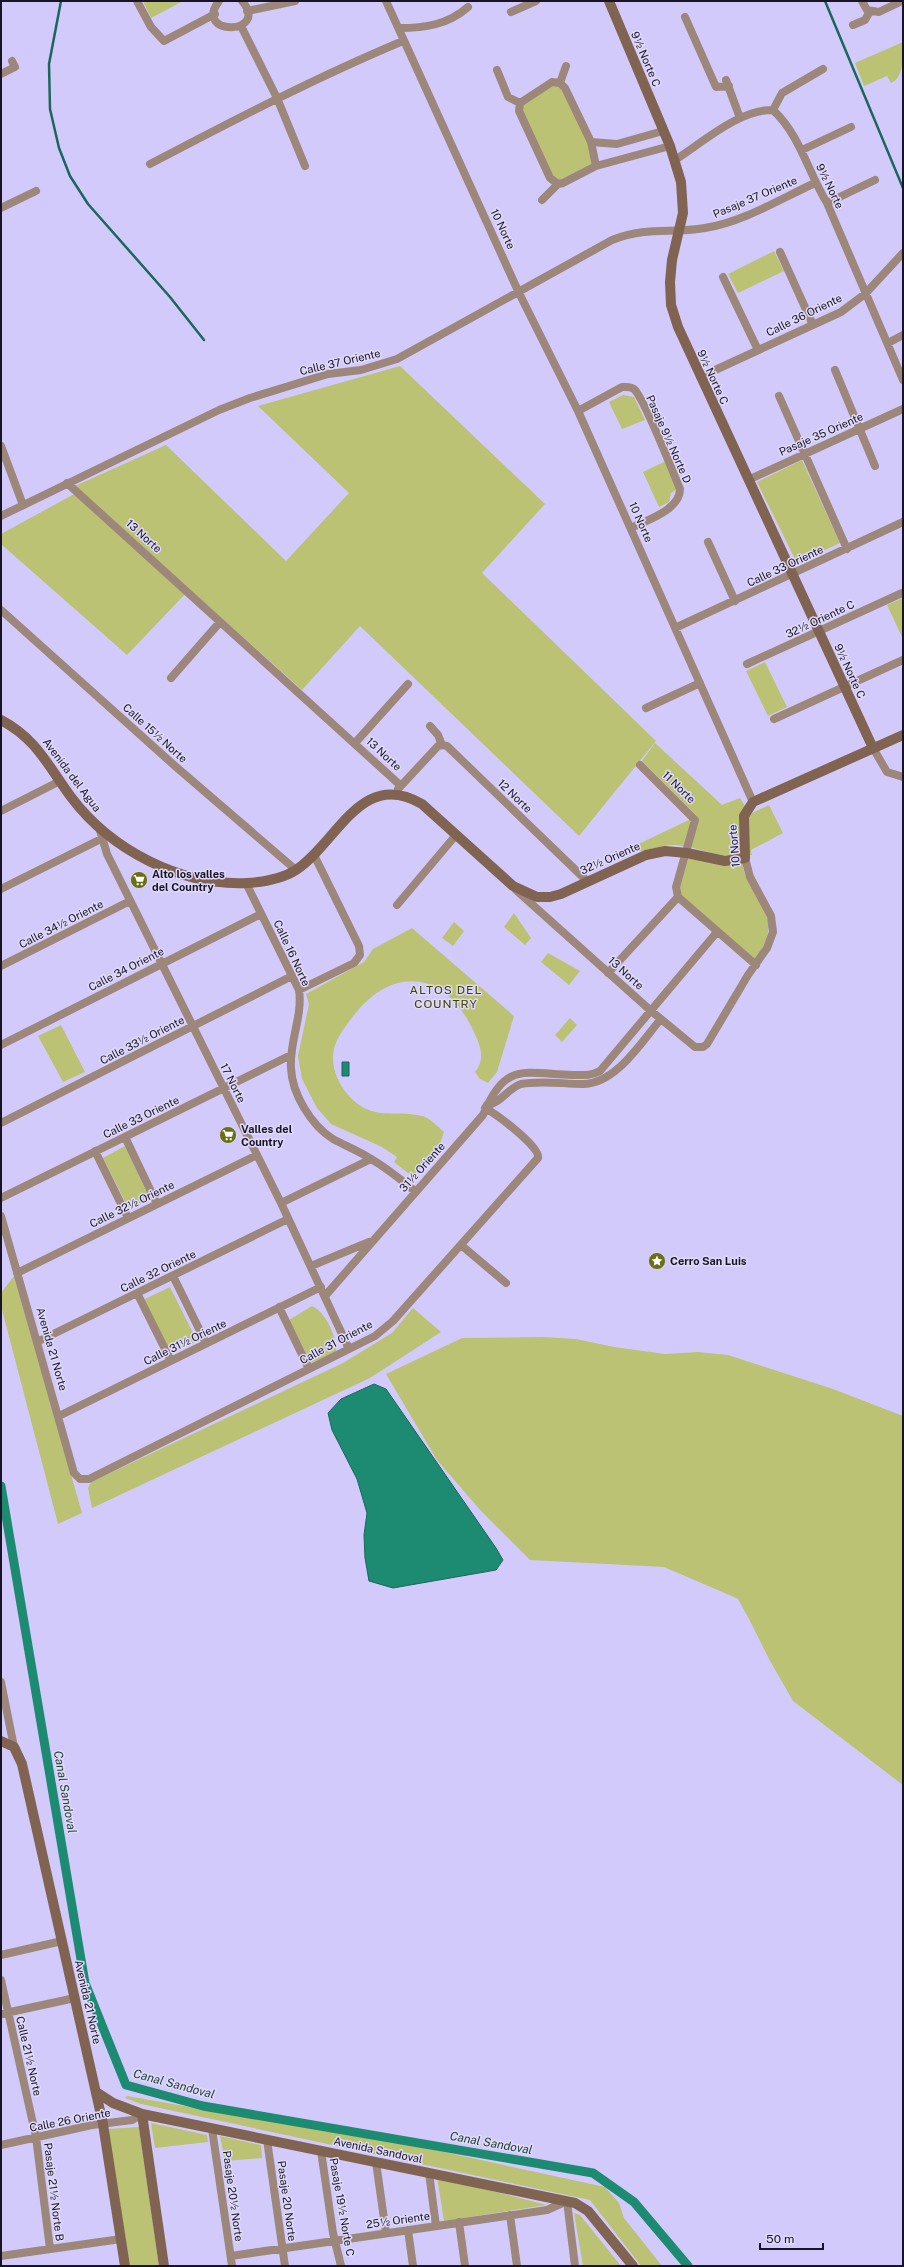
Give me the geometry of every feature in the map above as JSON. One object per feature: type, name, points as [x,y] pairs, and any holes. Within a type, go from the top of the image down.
[{"type":"street","points":[[137,1],[151,27],[164,41],[215,14]]},
{"type":"street","points":[[219,1],[215,14],[220,24],[224,27],[236,28],[245,21],[247,11],[242,1]]},
{"type":"street","points":[[247,11],[295,1]]},
{"type":"street","name":"10 Norte","points":[[386,1],[519,293],[578,411],[753,802],[744,816],[745,858],[750,877],[773,923],[771,939],[708,1044],[699,1048]]},
{"type":"street","points":[[510,12],[536,1]]},
{"type":"street","name":"9½ Norte C","points":[[609,1],[670,146],[684,197],[680,231],[670,271],[672,305],[678,328],[873,748]]},
{"type":"street","points":[[862,1],[870,12]]},
{"type":"street","points":[[870,12],[878,12],[902,1]]},
{"type":"street","points":[[398,28],[430,26],[453,18],[468,7]]},
{"type":"street","points":[[853,25],[865,20],[870,12]]},
{"type":"street","points":[[685,17],[716,87],[727,83],[740,118]]},
{"type":"street","points":[[240,26],[277,98],[306,166]]},
{"type":"street","points":[[150,164],[277,98],[333,71],[403,41]]},
{"type":"street","points":[[1,74],[15,67],[12,61]]},
{"type":"street","points":[[560,83],[566,66]]},
{"type":"street","points":[[675,160],[740,118],[760,110],[773,110],[782,93],[823,69]]},
{"type":"street","points":[[497,70],[508,97],[520,103]]},
{"type":"street","points":[[558,184],[550,178],[519,111],[520,103],[552,82],[560,83],[565,88],[591,142],[596,166]]},
{"type":"street","name":"9½ Norte","points":[[773,110],[789,127],[802,150],[815,184],[827,203],[903,380]]},
{"type":"street","points":[[802,150],[851,128]]},
{"type":"street","points":[[591,142],[617,144],[663,130]]},
{"type":"street","points":[[542,200],[558,184],[563,184],[596,166],[670,146]]},
{"type":"street","points":[[827,203],[875,180]]},
{"type":"street","name":"Pasaje 37 Oriente","points":[[680,231],[706,228],[726,223],[815,184]]},
{"type":"street","points":[[1,208],[36,191]]},
{"type":"street","name":"Calle 37 Oriente","points":[[1,516],[67,483],[250,398],[328,374],[361,370],[397,359],[519,293],[602,245],[622,236],[655,230],[680,231]]},
{"type":"street","points":[[780,252],[813,325]]},
{"type":"street","name":"Calle 36 Oriente","points":[[700,377],[841,312],[865,294],[903,253]]},
{"type":"street","points":[[724,277],[758,350]]},
{"type":"street","points":[[888,343],[903,335]]},
{"type":"street","points":[[835,370],[875,466]]},
{"type":"street","name":"Pasaje 9½ Norte D","points":[[578,411],[622,387],[632,388],[649,416],[680,489],[678,500],[673,506],[630,528]]},
{"type":"street","points":[[779,396],[847,549]]},
{"type":"street","name":"Pasaje 35 Oriente","points":[[748,480],[903,409]]},
{"type":"street","points":[[1,446],[23,505]]},
{"type":"street","name":"13 Norte","points":[[67,483],[355,743],[398,790],[422,804],[650,1010],[699,1048]]},
{"type":"street","name":"Calle 33 Oriente","points":[[675,628],[792,575],[903,522]]},
{"type":"street","points":[[708,542],[735,601]]},
{"type":"street","name":"32½ Oriente C","points":[[747,664],[902,593]]},
{"type":"street","name":"Calle 15½ Norte","points":[[1,610],[175,766],[296,870]]},
{"type":"street","points":[[171,678],[220,622]]},
{"type":"street","points":[[774,719],[903,660]]},
{"type":"street","points":[[646,708],[700,683]]},
{"type":"street","points":[[355,743],[408,684]]},
{"type":"street","name":"Avenida del Agua","points":[[1,720],[20,732],[36,746],[78,806],[98,827],[133,852],[166,869],[209,880],[246,883],[274,879],[296,870],[314,855],[360,806],[376,796],[398,790]]},
{"type":"street","name":"12 Norte","points":[[430,726],[442,745],[447,746],[587,881]]},
{"type":"street","points":[[753,802],[903,735]]},
{"type":"street","points":[[398,790],[438,746],[442,745]]},
{"type":"street","points":[[873,748],[885,770],[891,774],[903,777]]},
{"type":"street","name":"11 Norte","points":[[640,765],[695,820],[687,853]]},
{"type":"street","points":[[1,811],[60,781]]},
{"type":"street","name":"17 Norte","points":[[98,827],[101,839],[130,902],[281,1203],[349,1349]]},
{"type":"street","points":[[397,905],[456,835]]},
{"type":"street","points":[[1,889],[101,839]]},
{"type":"street","name":"32½ Oriente","points":[[513,886],[537,897],[550,897],[646,855],[665,851],[687,853],[725,861],[745,858]]},
{"type":"street","points":[[687,853],[676,887],[678,897],[756,965]]},
{"type":"street","points":[[299,990],[352,964],[359,957],[359,946],[314,855]]},
{"type":"street","name":"Calle 16 Norte","points":[[246,883],[299,990],[300,1000],[291,1055],[292,1076],[296,1091],[310,1117],[333,1139],[371,1159],[416,1191]]},
{"type":"street","points":[[608,973],[678,897]]},
{"type":"street","name":"Calle 34½ Oriente","points":[[1,966],[130,902]]},
{"type":"street","name":"Calle 34 Oriente","points":[[1,1045],[261,914]]},
{"type":"street","points":[[600,1082],[596,1073],[606,1066],[650,1010],[717,932]]},
{"type":"street","name":"Calle 33½ Oriente","points":[[1,1123],[292,976]]},
{"type":"street","name":"31½ Oriente","points":[[486,1106],[494,1103],[512,1088],[521,1084],[585,1084],[600,1082],[614,1073],[661,1019]]},
{"type":"street","name":"Calle 33 Oriente","points":[[1,1198],[291,1055]]},
{"type":"street","name":"31½ Oriente","points":[[325,1296],[371,1241],[482,1115],[491,1094],[501,1082],[516,1074],[585,1075],[596,1073]]},
{"type":"street","name":"Calle 31 Oriente","points":[[89,1478],[375,1336],[392,1321],[537,1162],[539,1155],[536,1149],[486,1106]]},
{"type":"street","points":[[125,1137],[157,1204]]},
{"type":"street","points":[[95,1151],[128,1218]]},
{"type":"street","name":"Calle 32½ Oriente","points":[[17,1273],[257,1155]]},
{"type":"street","points":[[281,1203],[371,1159]]},
{"type":"street","name":"Avenida 21 Norte","points":[[1,1216],[74,1472],[80,1478],[89,1478]]},
{"type":"street","name":"Calle 32 Oriente","points":[[37,1342],[288,1219]]},
{"type":"street","name":"31½ Oriente","points":[[311,1266],[371,1241]]},
{"type":"street","points":[[461,1245],[506,1283]]},
{"type":"street","points":[[173,1276],[206,1343]]},
{"type":"street","name":"Calle 31½ Oriente","points":[[59,1416],[321,1287]]},
{"type":"street","points":[[137,1293],[171,1361]]},
{"type":"street","points":[[280,1307],[310,1369]]},
{"type":"street","points":[[1,1682],[14,1747]]},
{"type":"street","points":[[1,1740],[14,1747]]},
{"type":"street","name":"Avenida 21 Norte","points":[[14,1747],[22,1764],[103,2124],[125,2266]]},
{"type":"street","points":[[1,1955],[62,1942]]},
{"type":"street","name":"Calle 21½ Norte","points":[[1,1980],[5,2013],[36,2137]]},
{"type":"street","points":[[5,2013],[75,1998]]},
{"type":"street","name":"Avenida Sandoval","points":[[96,2092],[113,2103],[142,2114],[567,2201],[580,2205],[588,2211],[633,2266]]},
{"type":"street","points":[[142,2114],[164,2266]]},
{"type":"street","name":"Calle 26 Oriente","points":[[1,2145],[103,2124],[132,2120],[142,2114]]},
{"type":"street","name":"Pasaje 20½ Norte","points":[[212,2128],[232,2266]]},
{"type":"street","name":"Pasaje 21½ Norte B","points":[[36,2137],[50,2249]]},
{"type":"street","name":"Pasaje 20 Norte","points":[[266,2140],[285,2266]]},
{"type":"street","name":"Pasaje 19½ Norte C","points":[[322,2151],[341,2266]]},
{"type":"street","points":[[376,2162],[386,2233]]},
{"type":"street","points":[[429,2173],[436,2226]]},
{"type":"street","points":[[567,2201],[575,2266]]},
{"type":"street","name":"25½ Oriente","points":[[231,2256],[547,2210],[567,2201]]},
{"type":"street","points":[[510,2215],[517,2266]]},
{"type":"street","points":[[459,2222],[465,2266]]},
{"type":"street","points":[[408,2230],[413,2266]]},
{"type":"street","points":[[1,2256],[121,2239]]},
{"type":"shaded area","points":[[143,1],[183,1],[151,18]]},
{"type":"shaded area","points":[[903,42],[902,66],[898,77],[891,83],[887,76],[864,86],[855,63]]},
{"type":"shaded area","points":[[557,82],[591,142],[596,166],[563,183],[554,181],[519,111],[520,103]]},
{"type":"shaded area","points":[[774,251],[784,271],[738,293],[728,274]]},
{"type":"shaded area","points":[[400,366],[545,504],[482,573],[656,741],[579,836],[360,626],[302,690],[75,486],[166,445],[286,561],[349,493],[258,406]]},
{"type":"shaded area","points":[[623,395],[634,397],[645,420],[622,429],[609,402]]},
{"type":"shaded area","points":[[802,460],[840,543],[797,563],[757,482]]},
{"type":"shaded area","points":[[666,461],[677,489],[671,493],[669,502],[659,507],[643,472]]},
{"type":"shaded area","points":[[76,493],[188,591],[127,655],[1,544],[1,534]]},
{"type":"shaded area","points":[[903,598],[903,639],[887,605]]},
{"type":"shaded area","points":[[765,662],[787,707],[768,716],[746,671]]},
{"type":"shaded area","points":[[655,743],[722,805],[740,798],[750,814],[769,805],[783,833],[751,850],[752,855],[723,855],[676,845],[663,846],[637,852],[624,851],[697,816],[642,761]]},
{"type":"shaded area","points":[[689,857],[743,861],[743,868],[746,877],[762,906],[768,922],[766,938],[755,961],[680,895],[679,887]]},
{"type":"shaded area","points":[[514,913],[531,938],[525,945],[504,927]]},
{"type":"shaded area","points":[[454,922],[464,931],[453,946],[442,938]]},
{"type":"shaded area","points":[[412,928],[514,1016],[497,1072],[488,1083],[480,1079],[475,1072],[480,1062],[481,1051],[473,1030],[462,1011],[449,996],[434,986],[418,982],[402,982],[386,988],[369,999],[354,1015],[340,1034],[335,1044],[333,1061],[339,1082],[349,1096],[366,1109],[375,1112],[412,1114],[425,1117],[444,1132],[441,1141],[413,1177],[394,1162],[397,1157],[382,1147],[331,1124],[317,1108],[302,1079],[298,1056],[309,1004],[306,994],[364,962],[373,949]]},
{"type":"shaded area","points":[[548,953],[580,971],[569,985],[541,962]]},
{"type":"shaded area","points":[[570,1018],[577,1025],[562,1042],[555,1035]]},
{"type":"shaded area","points":[[61,1025],[85,1072],[63,1082],[38,1036]]},
{"type":"shaded area","points":[[342,1062],[349,1062],[349,1076],[342,1076]]},
{"type":"shaded area","points":[[125,1146],[150,1199],[129,1209],[103,1158]]},
{"type":"shaded area","points":[[14,1276],[82,1513],[58,1524],[1,1306],[1,1293]]},
{"type":"shaded area","points":[[170,1287],[197,1341],[170,1354],[143,1300]]},
{"type":"shaded area","points":[[312,1306],[322,1314],[330,1326],[335,1341],[336,1353],[311,1363],[289,1320]]},
{"type":"shaded area","points":[[413,1308],[441,1332],[370,1378],[92,1508],[88,1488],[91,1482],[343,1363],[392,1333]]},
{"type":"shaded area","points":[[543,1337],[576,1339],[614,1347],[665,1354],[698,1352],[728,1355],[833,1389],[903,1416],[903,1785],[793,1701],[738,1599],[664,1567],[530,1560],[481,1511],[437,1460],[386,1374],[462,1338]]},
{"type":"shaded area","points":[[374,1384],[386,1389],[496,1548],[503,1560],[496,1570],[393,1588],[369,1581],[365,1558],[364,1535],[367,1513],[357,1479],[332,1430],[328,1413],[341,1399]]},
{"type":"shaded area","points":[[127,2096],[421,2147],[605,2187],[619,2203],[624,2218],[662,2266],[641,2266],[590,2200],[141,2104],[125,2098]]},
{"type":"shaded area","points":[[151,2123],[207,2135],[208,2142],[155,2148]]},
{"type":"shaded area","points":[[139,2127],[159,2266],[130,2266],[108,2129]]},
{"type":"shaded area","points":[[220,2136],[261,2145],[262,2158],[225,2161]]},
{"type":"shaded area","points":[[437,2177],[547,2205],[444,2221]]},
{"type":"shaded area","points":[[574,2213],[580,2215],[621,2266],[583,2266]]},
{"type":"waterway","points":[[61,1],[49,64],[50,109],[59,148],[70,176],[88,204],[170,297],[204,340]]},
{"type":"waterway","points":[[825,1],[903,188]]},
{"type":"waterway","name":"Canal Sandoval","points":[[1,1486],[85,1983],[126,2085],[203,2106],[593,2173],[634,2202],[688,2266]]},
{"type":"place","name":"Alto los valles del Country","points":[[139,880]]},
{"type":"place","name":"Valles del Country","points":[[228,1135]]},
{"type":"place","name":"Cerro San Luis","points":[[657,1261]]},
{"type":"district","name":"ALTOS DEL COUNTRY","points":[[446,997]]}]
